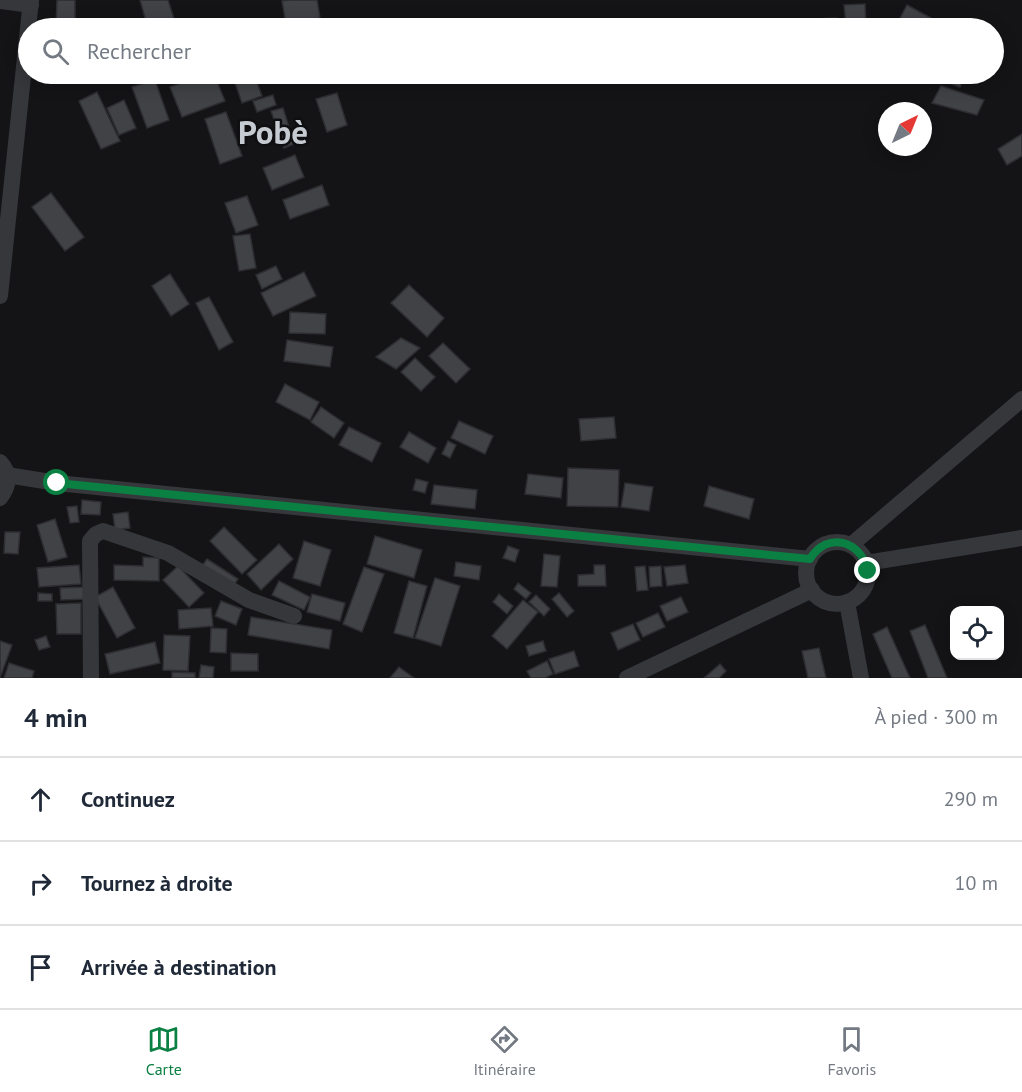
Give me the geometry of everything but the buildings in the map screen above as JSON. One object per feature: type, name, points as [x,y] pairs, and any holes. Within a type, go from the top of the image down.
[{"type":"street","points":[[0,1],[31,2],[29,18]]},
{"type":"street","points":[[0,296],[22,84]]},
{"type":"street","points":[[851,545],[1022,399]]},
{"type":"street","points":[[0,498],[8,484],[4,469],[57,483],[810,559]]},
{"type":"street","points":[[91,678],[90,541],[96,534],[103,531],[168,552],[249,600],[294,616]]},
{"type":"street","points":[[866,563],[1022,538]]},
{"type":"street","points":[[827,544],[851,545],[863,556],[866,563],[868,571],[865,587],[847,602],[831,603],[812,590],[807,575],[810,559],[814,553],[827,544]]},
{"type":"street","points":[[627,678],[812,590]]},
{"type":"street","points":[[847,602],[861,678]]},
{"type":"district","name":"Pobè","points":[[273,132]]},
{"type":"route","points":[[57,483],[810,559],[820,547],[835,542],[851,545],[857,550],[863,556],[868,571]]}]
